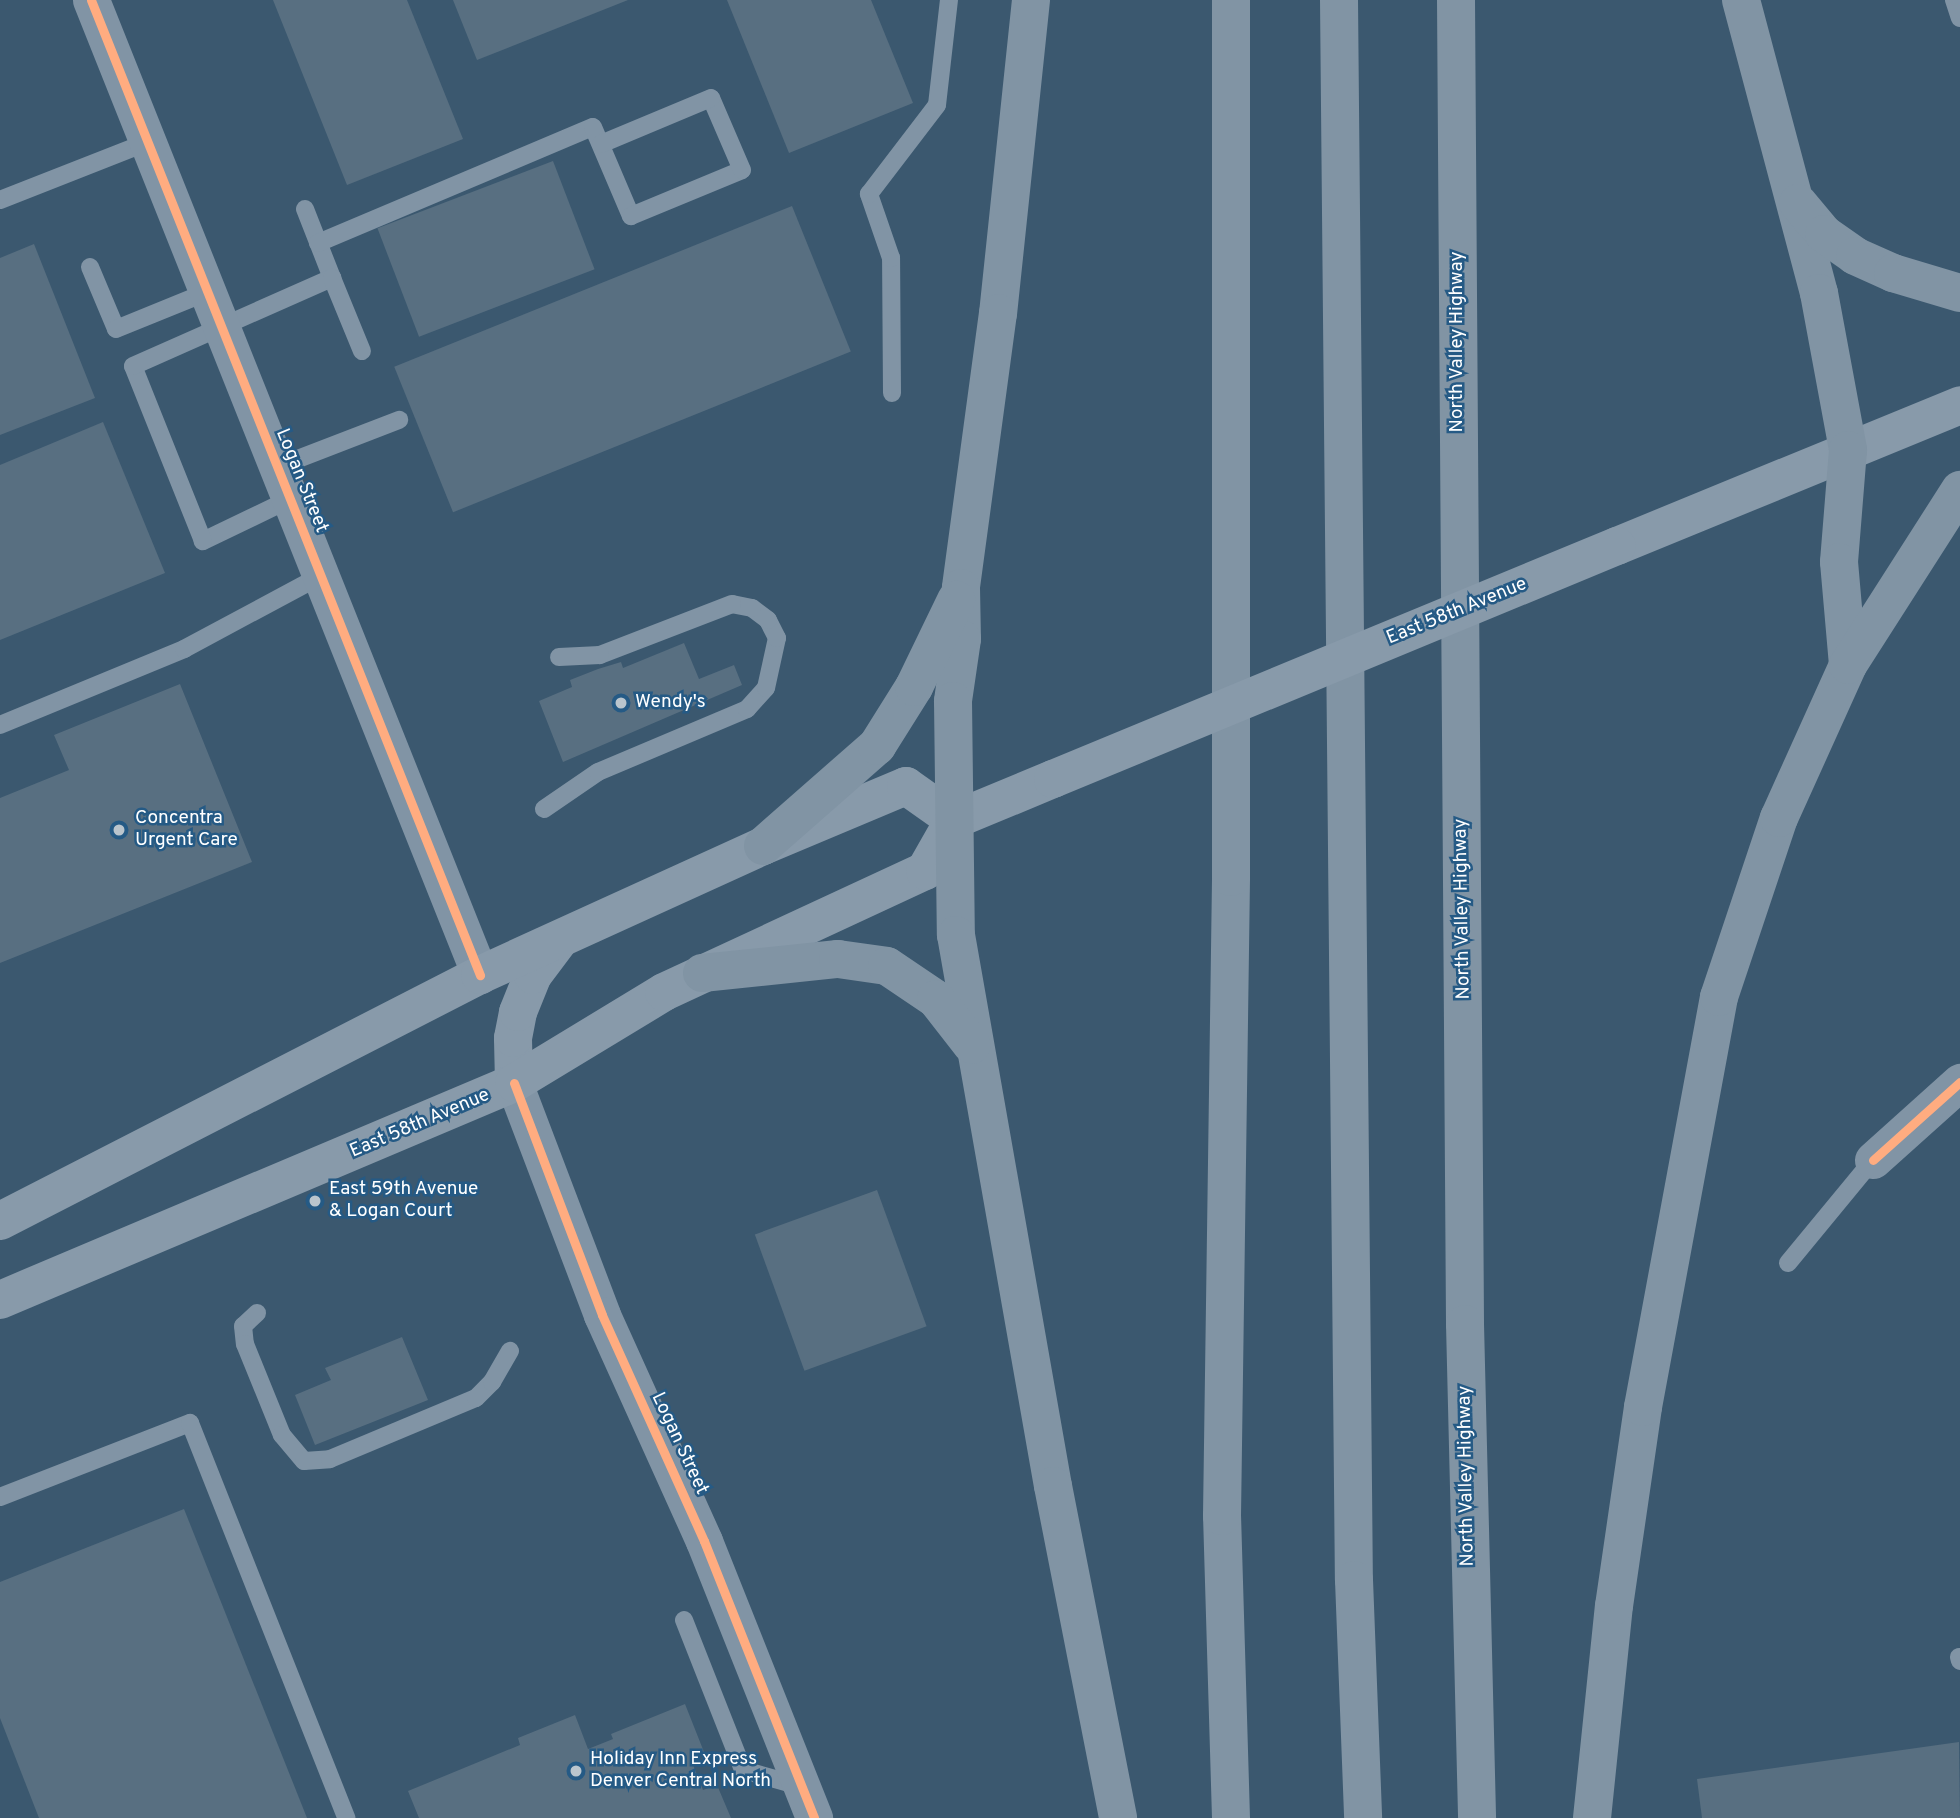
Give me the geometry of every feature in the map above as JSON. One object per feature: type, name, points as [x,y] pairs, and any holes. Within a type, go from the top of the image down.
[{"type":"highway","points":[[1031,0],[998,313],[961,588],[962,639],[953,701],[956,935],[1048,1459],[1118,1818]]},
{"type":"highway","points":[[1231,0],[1231,849],[1222,1516],[1231,1818]]},
{"type":"highway","points":[[1339,0],[1354,1580],[1363,1818]]},
{"type":"highway","name":"North Valley Highway","points":[[1456,0],[1465,1324],[1477,1818]]},
{"type":"highway","points":[[1741,0],[1826,324],[1848,450],[1839,562],[1847,665]]},
{"type":"highway","points":[[1792,190],[1817,227],[1855,256],[1902,277],[1960,293]]},
{"type":"highway","points":[[1592,1818],[1614,1606],[1643,1407],[1710,1035],[1760,867],[1847,665],[1960,490]]},
{"type":"highway","points":[[763,846],[877,746],[914,687],[961,588]]},
{"type":"highway","points":[[702,973],[838,959],[887,966],[936,999],[978,1052]]},
{"type":"main road","name":"East 58th Avenue","points":[[0,1300],[514,1083],[664,992],[925,871],[954,820],[1960,405]]},
{"type":"main road","points":[[0,1222],[480,975],[763,846],[906,786],[954,820]]},
{"type":"main road","points":[[514,1083],[513,1038],[518,1012],[538,967],[560,939]]},
{"type":"street","name":"Logan Street","points":[[91,0],[480,975]]},
{"type":"street","points":[[1873,1160],[1960,1082]]},
{"type":"street","name":"Logan Street","points":[[514,1083],[602,1315],[704,1541],[808,1802]]},
{"type":"lane","points":[[892,393],[891,258],[869,194],[937,105],[949,0]]},
{"type":"lane","points":[[1954,0],[1960,18]]},
{"type":"lane","points":[[318,243],[593,127],[631,216],[741,170],[711,98],[601,144]]},
{"type":"lane","points":[[0,200],[148,142]]},
{"type":"lane","points":[[305,209],[362,351]]},
{"type":"lane","points":[[90,267],[116,329],[207,292]]},
{"type":"lane","points":[[332,278],[133,366],[203,541],[283,483],[399,420]]},
{"type":"lane","points":[[0,725],[184,649],[320,576]]},
{"type":"lane","points":[[544,810],[598,772],[747,709],[766,688],[777,638],[760,614],[732,604],[600,655],[559,657]]},
{"type":"lane","points":[[1788,1263],[1873,1160]]},
{"type":"lane","points":[[257,1312],[243,1326],[245,1345],[286,1442],[304,1461],[330,1458],[475,1398],[492,1382],[510,1351]]},
{"type":"lane","points":[[0,1497],[190,1423],[346,1818]]},
{"type":"lane","points":[[684,1620],[743,1770],[808,1802]]},
{"type":"building","points":[[273,0],[407,0],[463,139],[347,185]]},
{"type":"building","points":[[453,0],[628,0],[477,60]]},
{"type":"building","points":[[727,0],[871,0],[913,103],[789,153]]},
{"type":"building","points":[[553,161],[595,269],[419,337],[377,228]]},
{"type":"building","points":[[792,206],[851,352],[453,512],[394,367]]},
{"type":"building","points":[[34,244],[95,398],[0,435],[0,258]]},
{"type":"building","points":[[103,422],[165,573],[0,640],[0,465]]},
{"type":"building","name":"Wendy's","points":[[684,643],[699,679],[734,665],[742,685],[563,762],[539,701],[572,687],[570,680],[621,662],[623,668]]},
{"type":"building","name":"Concentra Urgent Care","points":[[180,684],[252,862],[0,963],[0,798],[69,770],[54,735]]},
{"type":"building","points":[[877,1190],[927,1326],[804,1371],[755,1234]]},
{"type":"building","points":[[402,1337],[428,1400],[315,1445],[295,1395],[331,1380],[325,1368]]},
{"type":"building","points":[[184,1509],[307,1818],[39,1818],[0,1718],[0,1582]]},
{"type":"building","name":"Holiday Inn Express Denver Central North","points":[[685,1704],[704,1752],[690,1757],[703,1790],[717,1785],[731,1818],[419,1818],[408,1791],[520,1745],[518,1738],[575,1715],[588,1749],[613,1739],[611,1734]]},
{"type":"building","points":[[1959,1742],[1960,1818],[1702,1818],[1697,1779]]},
{"type":"cycle path","points":[[91,0],[480,975]]},
{"type":"cycle path","points":[[1873,1160],[1960,1082]]},
{"type":"cycle path","points":[[514,1083],[602,1315],[704,1541],[814,1818]]},
{"type":"place","name":"Wendy's","points":[[621,703]]},
{"type":"place","name":"Concentra Urgent Care","points":[[119,830]]},
{"type":"place","name":"East 59th Avenue & Logan Court","points":[[315,1201]]},
{"type":"place","name":"Holiday Inn Express Denver Central North","points":[[576,1771]]}]
